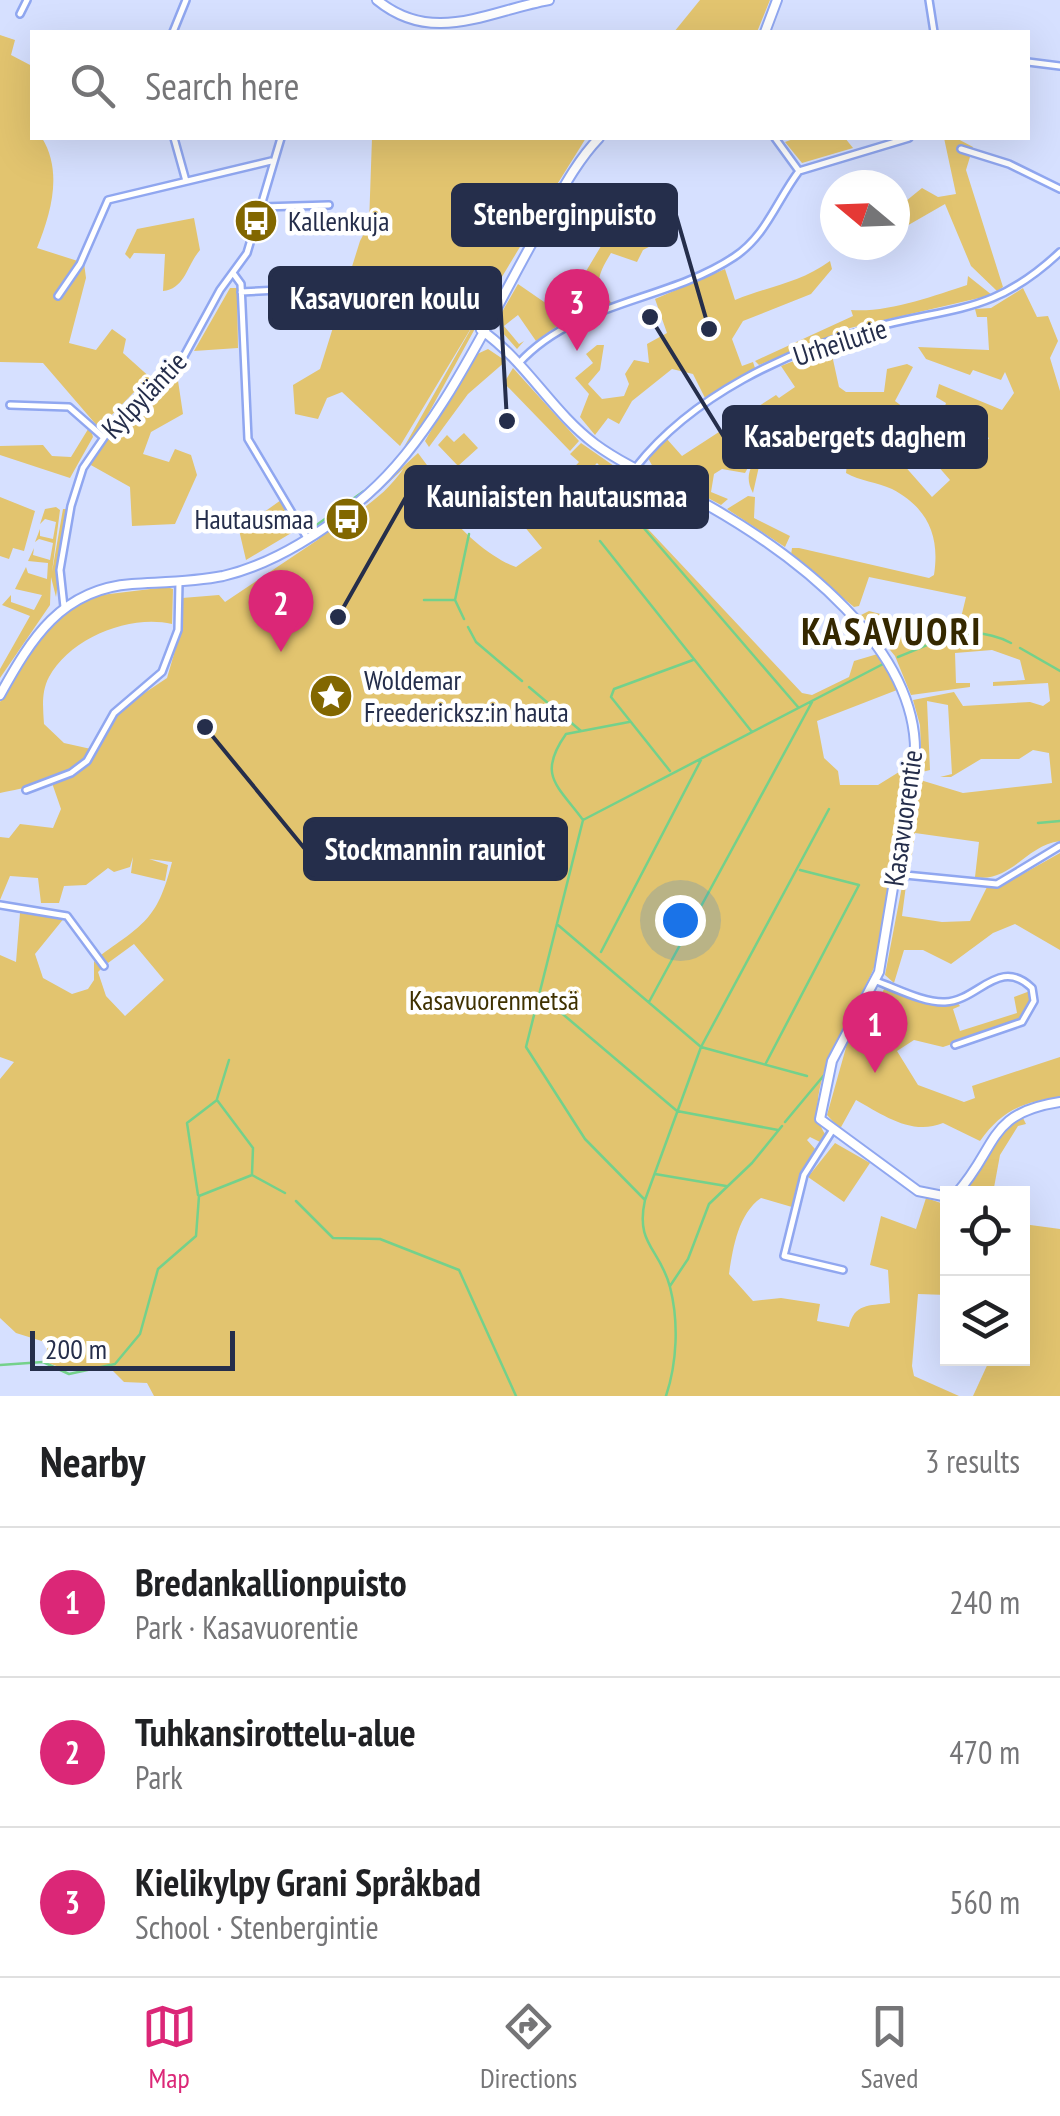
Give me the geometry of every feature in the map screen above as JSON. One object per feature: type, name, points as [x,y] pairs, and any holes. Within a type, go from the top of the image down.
[{"type":"street","points":[[20,14],[27,0]]},
{"type":"street","points":[[173,30],[186,0]]},
{"type":"street","points":[[377,0],[393,11],[450,29],[547,1]]},
{"type":"street","points":[[767,30],[778,0]]},
{"type":"street","points":[[930,0],[934,30]]},
{"type":"street","points":[[1030,62],[1060,66]]},
{"type":"street","points":[[175,140],[186,181]]},
{"type":"street","name":"Kylpyläntie","points":[[64,606],[60,570],[74,493],[102,436],[174,370],[252,244],[271,161],[280,140]]},
{"type":"street","points":[[0,695],[29,644],[64,606],[105,588],[179,582],[245,570],[306,538],[358,503],[395,468],[425,430],[572,173],[598,140]]},
{"type":"street","points":[[777,140],[800,171]]},
{"type":"street","points":[[519,362],[554,330],[735,256],[772,217],[800,171],[902,140]]},
{"type":"street","points":[[961,149],[1009,164],[1060,189]]},
{"type":"street","points":[[58,296],[84,255],[106,202],[271,161]]},
{"type":"street","points":[[262,207],[329,206]]},
{"type":"street","name":"Urheilutie","points":[[636,467],[666,433],[749,378],[858,332],[996,300],[1023,284],[1060,252]]},
{"type":"street","points":[[232,274],[241,292],[248,439],[306,538]]},
{"type":"street","points":[[241,292],[299,289]]},
{"type":"street","name":"Kasavuorentie","points":[[481,330],[519,362],[585,436],[714,508],[780,555],[862,625],[884,651],[906,701],[915,739],[895,874],[876,981],[832,1061],[820,1114],[832,1132]]},
{"type":"street","points":[[10,406],[69,407],[102,436]]},
{"type":"street","points":[[26,790],[71,773],[86,761],[114,713],[162,672],[175,649],[179,582]]},
{"type":"street","points":[[895,874],[996,884],[1060,846]]},
{"type":"street","points":[[0,906],[62,913],[104,966]]},
{"type":"street","points":[[876,981],[942,1002],[959,999],[1000,976],[1020,979],[1032,988],[1034,1000],[1022,1022],[955,1045]]},
{"type":"street","points":[[961,1186],[1004,1122],[1028,1108],[1060,1102]]},
{"type":"street","points":[[843,1270],[784,1256],[804,1175],[832,1132],[918,1192],[940,1196]]},
{"type":"green space","points":[[700,0],[770,0],[758,30],[676,30]]},
{"type":"green space","points":[[0,35],[15,40],[11,55],[30,65],[30,140],[43,140],[52,165],[53,193],[37,248],[84,263],[86,278],[69,343],[96,350],[112,329],[126,339],[123,353],[153,380],[138,388],[99,428],[43,363],[0,362]]},
{"type":"green space","points":[[372,140],[585,140],[548,199],[532,216],[535,222],[400,446],[342,392],[327,398],[318,419],[295,414],[293,385],[320,369],[360,241],[369,224]]},
{"type":"green space","points":[[847,140],[853,148],[802,163],[785,142]]},
{"type":"green space","points":[[944,140],[960,140],[973,147],[966,170],[1003,287],[997,291],[971,266],[945,204],[910,224],[910,198],[922,188],[938,197],[956,194]]},
{"type":"green space","points":[[620,190],[641,200],[666,238],[643,250],[637,262],[611,253],[599,280],[613,304],[563,322],[536,341],[518,315],[504,326],[519,344],[524,341],[517,349],[502,332],[498,319],[518,284],[563,315],[573,312],[591,277],[585,273],[616,221],[604,206]]},
{"type":"green space","points":[[194,218],[200,250],[181,281],[163,291],[165,254],[134,253],[130,259],[125,254],[137,229]]},
{"type":"green space","points":[[830,261],[832,269],[811,294],[743,321],[732,339],[742,366],[753,362],[755,368],[705,398],[693,374],[672,369],[632,401],[619,424],[608,418],[595,435],[580,417],[589,394],[575,378],[593,363],[586,354],[597,345],[604,345],[600,370],[588,384],[602,399],[624,396],[629,384],[625,374],[634,360],[649,363],[647,344],[667,333],[655,299],[725,269],[735,300],[796,279]]},
{"type":"green space","points":[[968,276],[992,295],[850,328],[759,365],[755,361],[853,316],[851,310],[880,309],[925,299],[967,285]]},
{"type":"green space","points":[[230,288],[237,288],[238,348],[194,351]]},
{"type":"green space","points":[[1023,288],[1037,317],[1048,316],[1058,341],[1050,358],[1060,391],[1060,841],[1037,849],[999,874],[975,877],[979,842],[915,833],[910,869],[906,868],[906,831],[917,779],[963,793],[1052,783],[1049,753],[1033,750],[1019,759],[981,759],[951,777],[940,777],[952,774],[948,705],[927,701],[930,770],[922,772],[920,725],[913,700],[954,692],[963,706],[1030,702],[1043,706],[1050,701],[1048,683],[993,686],[993,682],[1025,680],[1020,660],[992,650],[955,653],[956,683],[970,683],[970,687],[911,695],[895,656],[861,615],[869,611],[944,631],[959,626],[966,597],[869,577],[859,606],[854,607],[791,555],[792,548],[799,548],[929,578],[934,575],[933,536],[923,514],[892,489],[846,473],[849,447],[799,439],[798,459],[760,462],[753,493],[749,473],[753,464],[795,432],[809,435],[807,420],[756,453],[745,473],[722,469],[714,474],[711,492],[728,499],[721,505],[654,469],[648,458],[666,438],[682,456],[776,395],[779,398],[795,387],[781,366],[845,341],[851,348],[832,355],[839,387],[846,392],[884,392],[887,369],[907,364],[913,367],[895,401],[903,407],[880,438],[932,497],[950,480],[917,442],[923,424],[976,457],[989,438],[944,409],[946,403],[936,397],[939,384],[1002,410],[1014,393],[1005,372],[1001,380],[973,370],[970,375],[926,359],[918,347],[989,350],[987,317],[977,317],[975,309],[991,308]]},
{"type":"green space","points":[[489,303],[420,429],[404,447],[476,320]]},
{"type":"green space","points":[[488,349],[506,361],[468,394],[429,447],[425,441],[475,355]]},
{"type":"green space","points":[[513,368],[579,441],[570,451],[504,383]]},
{"type":"green space","points":[[177,374],[183,414],[151,432],[143,454],[169,462],[175,449],[191,455],[197,475],[175,524],[132,526],[130,487],[89,464],[107,436]]},
{"type":"green space","points":[[90,426],[93,437],[70,478],[0,455],[0,446],[43,445],[52,456],[71,457]]},
{"type":"green space","points":[[464,433],[478,448],[458,466],[438,445],[447,435],[454,442]]},
{"type":"green space","points":[[581,443],[614,466],[608,474],[597,463],[570,491],[574,497],[554,485],[556,475],[566,476],[579,462],[570,454]]},
{"type":"green space","name":"Kasavuorenmetsä","points":[[418,453],[438,480],[444,506],[453,519],[491,554],[516,567],[542,548],[519,520],[542,498],[567,526],[625,472],[678,497],[648,529],[802,693],[812,695],[849,677],[854,661],[881,653],[897,690],[817,721],[824,758],[838,771],[840,785],[878,785],[907,767],[887,923],[873,970],[824,1074],[818,1117],[825,1134],[820,1142],[810,1137],[807,1140],[815,1149],[802,1170],[792,1207],[761,1198],[747,1213],[738,1232],[729,1274],[753,1301],[781,1298],[820,1304],[817,1321],[849,1327],[859,1310],[890,1303],[888,1270],[870,1265],[881,1216],[916,1229],[926,1198],[940,1203],[940,1295],[918,1294],[912,1366],[914,1376],[959,1396],[154,1396],[147,1383],[124,1382],[108,1366],[71,1371],[45,1362],[48,1343],[16,1333],[0,1318],[0,1079],[14,1062],[0,1057],[0,955],[16,962],[20,913],[65,917],[35,954],[43,978],[72,994],[88,989],[94,980],[94,961],[101,969],[98,972],[106,996],[125,1016],[164,980],[134,944],[108,963],[101,955],[148,917],[161,895],[172,862],[149,859],[168,865],[165,881],[131,873],[133,857],[130,867],[114,872],[108,868],[86,885],[64,886],[59,903],[41,903],[38,878],[10,876],[0,900],[0,837],[9,838],[20,824],[53,828],[61,809],[52,783],[84,766],[122,708],[167,678],[181,630],[182,598],[219,595],[225,602],[319,539],[301,546],[370,503],[404,468],[366,504]]},
{"type":"green space","points":[[748,496],[755,497],[754,518],[790,536],[785,547],[727,509]]},
{"type":"green space","points":[[0,497],[35,511],[24,551],[13,548],[9,559],[0,556]]},
{"type":"green space","points":[[281,500],[294,525],[293,532],[246,560],[239,530]]},
{"type":"green space","points":[[45,509],[60,510],[52,572],[63,509],[68,509],[56,597],[51,577],[50,605],[0,678],[0,669],[30,616],[2,605],[11,595],[11,602],[34,610],[42,595],[15,589],[26,567],[28,573],[47,579],[48,563],[28,561],[34,548],[33,555],[50,560],[53,543],[39,539],[35,542],[40,529],[40,536],[53,539],[56,522],[45,519],[40,524]]},
{"type":"green space","points":[[173,589],[172,624],[138,623],[103,632],[71,651],[46,683],[44,724],[64,743],[91,749],[86,759],[53,780],[0,793],[0,702],[30,649],[68,609],[93,596]]},
{"type":"green space","points":[[1060,853],[1060,950],[1015,924],[993,933],[951,964],[923,950],[904,950],[894,983],[885,975],[903,881],[907,878],[902,916],[942,922],[970,921],[987,887],[1005,884]]},
{"type":"green space","points":[[885,988],[935,1004],[957,1002],[960,1006],[953,1009],[960,1031],[1017,1013],[1014,997],[1030,991],[1031,1003],[1015,1023],[943,1047],[914,1040],[897,1051],[918,1085],[964,1102],[975,1098],[972,1086],[1060,1057],[1060,1097],[1014,1109],[980,1141],[943,1123],[920,1127],[898,1122],[856,1100],[840,1129],[827,1115],[847,1044]]},
{"type":"green space","points":[[1021,1114],[1026,1124],[1018,1126],[1000,1155],[994,1186],[967,1186],[994,1138]]},
{"type":"green space","points":[[835,1143],[870,1163],[844,1202],[808,1177]]},
{"type":"green space","points":[[1030,1225],[1060,1229],[1060,1396],[973,1396],[987,1366],[1030,1366]]},
{"type":"waterway","points":[[311,529],[364,491]]},
{"type":"waterway","points":[[636,519],[798,707]]},
{"type":"waterway","points":[[455,600],[469,534]]},
{"type":"waterway","points":[[600,541],[752,732]]},
{"type":"waterway","points":[[424,600],[455,600],[464,619]]},
{"type":"waterway","points":[[468,627],[476,642],[522,681]]},
{"type":"waterway","points":[[898,657],[967,634],[1011,643]]},
{"type":"waterway","points":[[1020,648],[1060,671]]},
{"type":"waterway","points":[[670,771],[611,697],[614,689],[693,660]]},
{"type":"waterway","points":[[666,1396],[674,1356],[675,1314],[666,1274],[643,1227],[645,1200],[585,1139],[526,1047],[583,820],[885,663]]},
{"type":"waterway","points":[[529,687],[581,731]]},
{"type":"waterway","points":[[649,1002],[812,702]]},
{"type":"waterway","points":[[583,820],[554,779],[557,748],[566,734],[629,722]]},
{"type":"waterway","points":[[601,952],[702,758]]},
{"type":"waterway","points":[[645,1200],[701,1047],[829,809]]},
{"type":"waterway","points":[[1038,823],[1060,821]]},
{"type":"waterway","points":[[766,1063],[859,885],[800,870]]},
{"type":"waterway","points":[[558,925],[701,1047],[807,1076]]},
{"type":"waterway","points":[[552,1005],[677,1111],[778,1130]]},
{"type":"waterway","points":[[217,1099],[229,1060]]},
{"type":"waterway","points":[[785,1122],[825,1074]]},
{"type":"waterway","points":[[198,1195],[187,1123],[217,1100],[253,1148],[252,1174]]},
{"type":"waterway","points":[[670,1286],[688,1259],[709,1204],[752,1163],[782,1126]]},
{"type":"waterway","points":[[655,1174],[726,1186]]},
{"type":"waterway","points":[[0,1365],[43,1362],[69,1374],[115,1364],[140,1334],[158,1269],[196,1236],[199,1196],[252,1175],[285,1193]]},
{"type":"waterway","points":[[296,1201],[333,1238],[380,1239],[459,1270],[516,1396]]},
{"type":"place","name":"Kallenkuja","points":[[256,221]]},
{"type":"place","name":"Kasabergets daghem","points":[[650,317]]},
{"type":"place","name":"Stenberginpuisto","points":[[709,329]]},
{"type":"place","name":"Kielikylpy Grani Språkbad","points":[[577,351]]},
{"type":"place","name":"Kasavuoren koulu","points":[[507,421]]},
{"type":"place","name":"Hautausmaa","points":[[347,519]]},
{"type":"place","name":"Kauniaisten hautausmaa","points":[[338,617]]},
{"type":"place","name":"Tuhkansirottelu-alue","points":[[281,652]]},
{"type":"place","name":"Woldemar Freedericksz:in hauta","points":[[331,696]]},
{"type":"place","name":"Stockmannin rauniot","points":[[205,727]]},
{"type":"place","name":"Bredankallionpuisto","points":[[875,1073]]},
{"type":"district","name":"KASAVUORI","points":[[892,632]]}]
